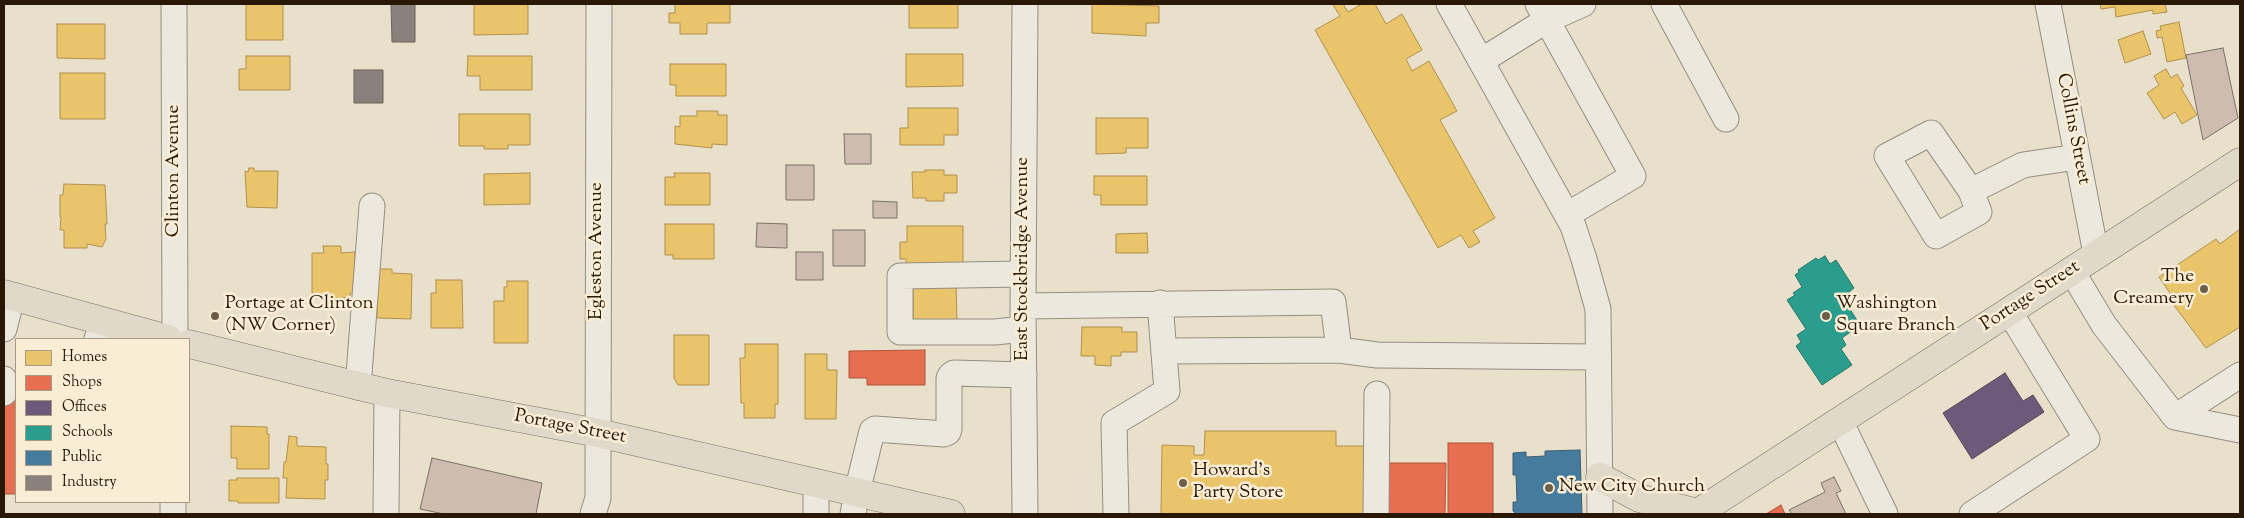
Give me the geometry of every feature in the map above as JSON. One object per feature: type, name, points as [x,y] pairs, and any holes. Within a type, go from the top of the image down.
[{"type":"main road","name":"Portage Street","points":[[1697,514],[2240,162]]},
{"type":"main road","points":[[8,296],[100,330],[160,338]]},
{"type":"main road","name":"Portage Street","points":[[190,344],[358,387],[598,433],[816,482],[855,503],[951,514]]},
{"type":"main road","points":[[1600,477],[1639,498],[1697,514]]},
{"type":"street","name":"Clinton Avenue","points":[[174,4],[176,338]]},
{"type":"street","name":"Egleston Avenue","points":[[598,509],[599,4]]},
{"type":"street","name":"East Stockbridge Avenue","points":[[1025,514],[1023,318],[1026,4]]},
{"type":"street","points":[[1449,4],[1570,220],[1598,309],[1600,514]]},
{"type":"street","points":[[1481,60],[1542,12],[1583,4]]},
{"type":"street","points":[[1664,4],[1726,119]]},
{"type":"street","name":"Collins Street","points":[[2048,4],[2096,254]]},
{"type":"street","points":[[1542,12],[1633,176],[1570,220]]},
{"type":"street","points":[[1971,191],[2024,165],[2077,157]]},
{"type":"street","points":[[358,387],[372,206]]},
{"type":"street","points":[[2071,270],[2104,325],[2175,416],[2240,430]]},
{"type":"street","points":[[1024,274],[900,276],[900,332],[995,332],[1023,318],[1160,303],[1333,302],[1339,350]]},
{"type":"street","points":[[4,329],[8,296]]},
{"type":"street","points":[[1116,514],[1114,423],[1166,391],[1160,303]]},
{"type":"street","points":[[1972,514],[2087,439],[2009,311]]},
{"type":"street","points":[[1164,351],[1339,350],[1377,355],[1598,357]]},
{"type":"street","points":[[855,503],[872,431],[875,429],[944,434],[948,432],[949,378],[951,375],[954,373],[1024,375]]},
{"type":"street","points":[[2175,416],[2240,375]]},
{"type":"street","points":[[4,380],[4,393]]},
{"type":"street","points":[[386,393],[386,514]]},
{"type":"street","points":[[1376,514],[1377,394]]},
{"type":"street","points":[[1840,421],[1885,514]]},
{"type":"street","points":[[816,482],[816,514]]},
{"type":"building: Homes","points":[[246,4],[283,4],[283,40],[246,40]]},
{"type":"building: Homes","points":[[474,4],[528,4],[528,34],[474,35]]},
{"type":"building: Homes","points":[[675,4],[730,4],[730,23],[707,23],[707,34],[680,34],[680,23],[669,23],[669,13],[675,13]]},
{"type":"building: Homes","points":[[909,4],[958,4],[958,28],[909,28]]},
{"type":"building: Homes","points":[[1092,4],[1159,6],[1159,23],[1146,23],[1146,36],[1092,33]]},
{"type":"building: Homes","points":[[1343,4],[1348,12],[1362,4],[1375,4],[1386,24],[1402,14],[1422,50],[1406,59],[1412,71],[1429,61],[1457,111],[1440,120],[1495,218],[1473,231],[1480,242],[1469,248],[1461,235],[1438,248],[1315,30],[1340,16],[1333,5]]},
{"type":"building: Homes","points":[[2100,4],[2165,4],[2167,12],[2153,14],[2153,10],[2116,17],[2115,7],[2101,9]]},
{"type":"building: Homes","points":[[2179,22],[2186,58],[2167,62],[2162,37],[2157,38],[2156,31],[2161,30],[2160,26]]},
{"type":"building: Homes","points":[[57,24],[105,24],[105,59],[57,58]]},
{"type":"building: Homes","points":[[2143,31],[2151,54],[2125,63],[2118,40]]},
{"type":"building: Homes","points":[[906,54],[963,54],[963,86],[906,87]]},
{"type":"building: Homes","points":[[246,56],[290,56],[290,90],[239,90],[239,69],[246,69]]},
{"type":"building: Homes","points":[[468,56],[532,56],[532,90],[480,90],[480,76],[467,76]]},
{"type":"building: Homes","points":[[670,64],[726,64],[726,96],[676,96],[676,85],[670,85]]},
{"type":"building: Homes","points":[[2166,69],[2171,78],[2177,74],[2184,86],[2181,88],[2197,115],[2182,124],[2175,112],[2164,119],[2147,93],[2159,85],[2154,76]]},
{"type":"building: Homes","points":[[60,73],[105,73],[105,119],[60,119]]},
{"type":"building: Homes","points":[[908,108],[958,108],[958,135],[944,135],[944,145],[900,145],[900,128],[908,128]]},
{"type":"building: Homes","points":[[697,111],[718,111],[718,115],[727,115],[727,145],[712,144],[712,148],[675,144],[675,126],[680,127],[680,116],[697,116]]},
{"type":"building: Homes","points":[[459,114],[530,114],[530,145],[508,145],[508,149],[484,149],[484,146],[459,146]]},
{"type":"building: Homes","points":[[1096,118],[1148,118],[1148,148],[1126,148],[1126,153],[1096,154]]},
{"type":"building: Homes","points":[[249,168],[254,168],[254,171],[278,171],[277,208],[247,207],[245,171],[248,172]]},
{"type":"building: Homes","points":[[925,170],[944,170],[944,175],[957,175],[957,193],[944,193],[944,201],[926,201],[926,198],[913,198],[912,172],[925,172]]},
{"type":"building: Homes","points":[[530,173],[530,204],[484,205],[484,174]]},
{"type":"building: Homes","points":[[674,173],[710,173],[710,205],[665,205],[665,177],[675,177]]},
{"type":"building: Homes","points":[[1094,176],[1147,176],[1147,205],[1101,205],[1101,195],[1094,195]]},
{"type":"building: Homes","points":[[64,184],[105,185],[107,224],[105,224],[106,239],[102,247],[87,244],[87,248],[64,248],[64,230],[60,230],[60,195],[63,195]]},
{"type":"building: Homes","points":[[665,224],[714,224],[714,259],[673,259],[673,255],[665,255]]},
{"type":"building: Homes","points":[[907,226],[963,226],[963,265],[906,265],[906,259],[900,259],[900,242],[907,242]]},
{"type":"building: Homes","name":"The Creamery","points":[[2240,229],[2240,327],[2206,348],[2173,304],[2176,302],[2159,277],[2216,239],[2220,244]]},
{"type":"building: Homes","points":[[1147,233],[1148,253],[1116,253],[1116,234]]},
{"type":"building: Homes","points":[[323,246],[341,246],[341,253],[355,252],[356,293],[350,293],[350,298],[316,298],[316,293],[312,293],[312,253],[324,253]]},
{"type":"building: Homes","points":[[377,269],[392,269],[392,273],[412,274],[411,319],[377,318]]},
{"type":"building: Homes","points":[[436,280],[462,280],[463,328],[431,328],[431,293],[436,293]]},
{"type":"building: Homes","points":[[507,281],[528,281],[528,343],[494,343],[494,301],[504,301],[504,287],[507,287]]},
{"type":"building: Homes","points":[[913,283],[956,283],[957,323],[913,323]]},
{"type":"building: Homes","points":[[1082,327],[1122,327],[1122,332],[1137,332],[1137,352],[1121,352],[1121,356],[1111,356],[1111,366],[1095,365],[1095,356],[1081,356]]},
{"type":"building: Homes","points":[[674,335],[709,335],[709,385],[678,385],[674,378]]},
{"type":"building: Homes","points":[[745,344],[778,344],[778,404],[775,404],[775,418],[744,418],[744,403],[741,403],[740,358],[745,358]]},
{"type":"building: Homes","points":[[805,354],[827,354],[827,370],[837,370],[836,419],[805,419]]},
{"type":"building: Homes","points":[[231,426],[267,427],[267,434],[269,434],[269,469],[237,469],[237,458],[231,458]]},
{"type":"building: Homes","points":[[1205,431],[1336,431],[1336,446],[1365,446],[1365,514],[1161,514],[1162,445],[1194,446],[1194,455],[1204,455]]},
{"type":"building: Homes","points":[[289,436],[297,437],[297,446],[326,447],[328,480],[325,480],[325,499],[286,498],[287,478],[283,478]]},
{"type":"building: Homes","points":[[237,478],[279,478],[279,503],[238,503],[238,501],[229,501],[229,480],[237,480]]},
{"type":"building: Shops","points":[[925,350],[925,385],[867,385],[867,378],[849,378],[849,351]]},
{"type":"building: Shops","points":[[4,399],[15,399],[15,494],[4,494]]},
{"type":"building: Shops","points":[[1448,443],[1493,443],[1493,514],[1448,514]]},
{"type":"building: Shops","points":[[1388,463],[1446,463],[1445,514],[1388,514]]},
{"type":"building: Shops","points":[[1781,505],[1785,514],[1766,514]]},
{"type":"building: Offices","points":[[2005,373],[2023,401],[2033,395],[2044,412],[1972,459],[1943,413]]},
{"type":"building: Schools","name":"Washington Square Branch","points":[[1825,256],[1830,264],[1836,260],[1854,288],[1849,292],[1855,301],[1848,306],[1860,325],[1842,338],[1846,345],[1841,349],[1852,365],[1822,385],[1796,346],[1801,342],[1797,335],[1806,329],[1787,300],[1802,287],[1795,275],[1799,272],[1798,270],[1816,258],[1818,260]]},
{"type":"building: Public","name":"New City Church","points":[[1580,450],[1582,514],[1516,514],[1513,511],[1513,502],[1517,502],[1516,475],[1513,475],[1513,453],[1526,452],[1526,457],[1545,456],[1545,451]]},
{"type":"building: Industry","points":[[391,4],[415,4],[415,42],[392,42]]},
{"type":"building: Industry","points":[[354,70],[383,70],[383,103],[354,103]]},
{"type":"building: Other","points":[[2223,48],[2238,118],[2203,140],[2186,55]]},
{"type":"building: Other","points":[[844,134],[871,134],[871,164],[845,164]]},
{"type":"building: Other","points":[[786,165],[814,165],[814,200],[786,200]]},
{"type":"building: Other","points":[[873,201],[897,202],[897,218],[873,218]]},
{"type":"building: Other","points":[[757,223],[787,224],[787,248],[756,247]]},
{"type":"building: Other","points":[[833,230],[865,230],[865,266],[833,266]]},
{"type":"building: Other","points":[[796,252],[823,252],[823,280],[796,280]]},
{"type":"building: Other","points":[[432,458],[542,483],[536,514],[444,514],[420,509]]},
{"type":"building: Other","points":[[1834,477],[1841,491],[1836,493],[1846,514],[1792,514],[1789,510],[1825,492],[1821,483]]},
{"type":"place","name":"The Creamery","points":[[2204,289]]},
{"type":"place","name":"Portage at Clinton (NW Corner)","points":[[215,316]]},
{"type":"place","name":"Washington Square Branch","points":[[1826,316]]},
{"type":"place","name":"Howard's Party Store","points":[[1183,483]]},
{"type":"place","name":"New City Church","points":[[1549,488]]}]
